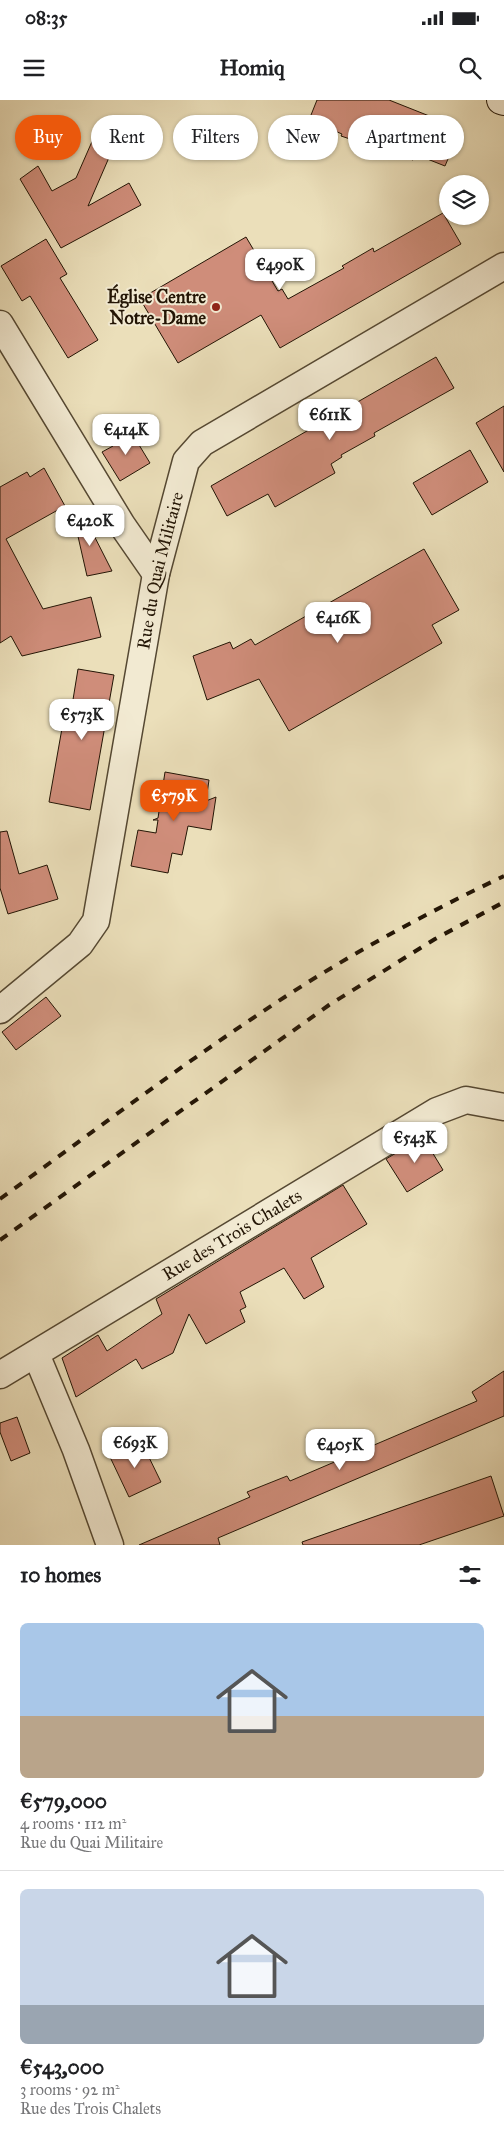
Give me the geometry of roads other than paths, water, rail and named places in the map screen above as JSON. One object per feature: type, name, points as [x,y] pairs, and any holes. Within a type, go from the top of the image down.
[{"type":"street","name":"Rue du Quai Militaire","points":[[0,1010],[80,944],[96,921],[156,574],[186,461],[202,443],[504,266]]},
{"type":"street","points":[[0,324],[122,525],[156,574]]},
{"type":"street","name":"Rue des Trois Chalets","points":[[0,1375],[437,1111],[466,1100],[504,1107]]},
{"type":"street","points":[[36,1354],[76,1450],[110,1545]]},
{"type":"railway","points":[[0,1199],[187,1063],[302,986],[402,928],[504,876]]},
{"type":"railway","points":[[0,1240],[329,1005],[435,939],[504,902]]},
{"type":"place","name":"Église Centre Notre-Dame","points":[[216,307]]}]
